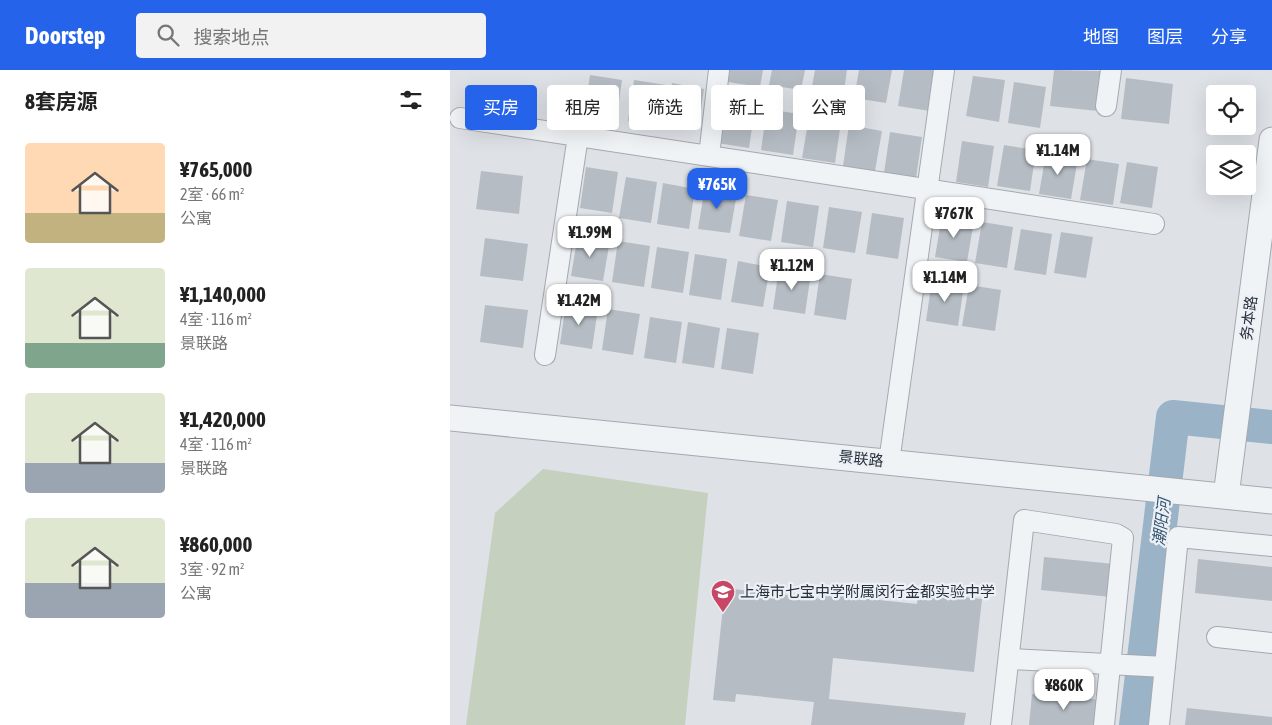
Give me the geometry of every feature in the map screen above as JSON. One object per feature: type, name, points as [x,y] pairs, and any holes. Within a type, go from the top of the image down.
[{"type":"street","points":[[709,156],[719,70]]},
{"type":"street","points":[[889,462],[944,70]]},
{"type":"street","points":[[1106,106],[1111,70]]},
{"type":"street","points":[[460,118],[1154,224]]},
{"type":"street","points":[[544,355],[578,136]]},
{"type":"street","name":"务本路","points":[[1226,496],[1272,140]]},
{"type":"street","name":"景联路","points":[[450,418],[1272,501]]},
{"type":"street","points":[[1001,725],[1024,520],[1116,534],[1123,538],[1115,664],[1104,725]]},
{"type":"street","points":[[1159,725],[1178,537],[1272,546]]},
{"type":"street","points":[[1217,637],[1272,643]]},
{"type":"street","points":[[1008,659],[1165,667]]},
{"type":"green space","points":[[543,469],[708,493],[685,725],[466,725],[495,513]]},
{"type":"building","points":[[730,70],[763,70],[760,85],[728,82]]},
{"type":"building","points":[[772,70],[805,70],[802,85],[793,85],[793,89],[783,87],[783,85],[769,85]]},
{"type":"building","points":[[815,70],[847,70],[845,85],[812,85]]},
{"type":"building","points":[[859,70],[892,70],[886,103],[865,100],[865,85],[856,85]]},
{"type":"building","points":[[904,70],[935,70],[930,111],[898,106]]},
{"type":"building","points":[[1054,70],[1102,71],[1098,111],[1050,106]]},
{"type":"building","points":[[590,75],[622,80],[619,100],[619,85],[589,85]]},
{"type":"building","points":[[973,76],[1005,80],[999,122],[966,116]]},
{"type":"building","points":[[1126,78],[1173,84],[1169,124],[1121,119]]},
{"type":"building","points":[[634,80],[666,85],[633,85]]},
{"type":"building","points":[[1014,82],[1046,87],[1040,128],[1008,123]]},
{"type":"building","points":[[701,88],[704,89],[701,109]]},
{"type":"building","points":[[783,112],[793,113],[793,130],[797,130],[793,155],[761,150],[764,130],[783,130]]},
{"type":"building","points":[[865,128],[882,131],[875,171],[843,166],[848,130],[865,130]]},
{"type":"building","points":[[719,130],[752,130],[749,148],[717,143]]},
{"type":"building","points":[[807,130],[840,130],[835,163],[802,158]]},
{"type":"building","points":[[890,132],[922,137],[916,178],[884,173]]},
{"type":"building","points":[[962,141],[994,146],[988,187],[956,182]]},
{"type":"building","points":[[1004,145],[1036,150],[1030,191],[997,186]]},
{"type":"building","points":[[1046,153],[1078,158],[1071,199],[1039,194]]},
{"type":"building","points":[[1087,159],[1119,164],[1113,205],[1080,200]]},
{"type":"building","points":[[1127,162],[1158,167],[1152,208],[1120,203]]},
{"type":"building","points":[[586,167],[618,172],[612,213],[580,208]]},
{"type":"building","points":[[481,171],[523,176],[519,214],[476,209]]},
{"type":"building","points":[[626,177],[657,182],[651,223],[619,218]]},
{"type":"building","points":[[663,183],[695,189],[689,229],[657,224]]},
{"type":"building","points":[[705,187],[737,193],[730,233],[698,229]]},
{"type":"building","points":[[746,195],[778,200],[771,241],[739,236]]},
{"type":"building","points":[[787,201],[819,206],[813,247],[781,242]]},
{"type":"building","points":[[829,207],[862,212],[855,253],[823,248]]},
{"type":"building","points":[[872,213],[904,218],[898,259],[866,254]]},
{"type":"building","points":[[942,216],[974,221],[967,262],[935,257]]},
{"type":"building","points":[[982,222],[1013,227],[1007,268],[975,263]]},
{"type":"building","points":[[1021,229],[1052,234],[1046,275],[1014,270]]},
{"type":"building","points":[[1061,232],[1093,237],[1086,278],[1054,273]]},
{"type":"building","points":[[578,235],[610,240],[603,281],[571,276]]},
{"type":"building","points":[[485,238],[528,244],[523,281],[480,276]]},
{"type":"building","points":[[618,241],[650,246],[644,287],[612,282]]},
{"type":"building","points":[[657,247],[689,252],[683,293],[651,288]]},
{"type":"building","points":[[695,254],[727,259],[721,300],[689,295]]},
{"type":"building","points":[[738,261],[770,267],[763,307],[731,302]]},
{"type":"building","points":[[779,268],[811,273],[805,314],[773,309]]},
{"type":"building","points":[[820,274],[852,279],[846,320],[814,315]]},
{"type":"building","points":[[932,280],[964,285],[958,326],[926,321]]},
{"type":"building","points":[[969,285],[1001,290],[995,331],[962,326]]},
{"type":"building","points":[[566,303],[598,308],[592,349],[560,344]]},
{"type":"building","points":[[485,305],[528,310],[523,348],[480,342]]},
{"type":"building","points":[[608,309],[640,314],[633,355],[602,350]]},
{"type":"building","points":[[650,317],[682,322],[676,363],[644,358]]},
{"type":"building","points":[[688,322],[720,328],[714,368],[682,363]]},
{"type":"building","points":[[727,328],[759,333],[753,374],[721,369]]},
{"type":"building","points":[[1044,557],[1114,564],[1111,597],[1041,590]]},
{"type":"building","points":[[1198,559],[1272,567],[1272,601],[1195,593]]},
{"type":"building","points":[[725,588],[822,599],[823,594],[917,604],[918,592],[982,599],[974,672],[833,658],[829,699],[966,713],[964,725],[811,725],[814,702],[736,694],[735,702],[713,700]]},
{"type":"building","points":[[1032,694],[1102,700],[1100,725],[1029,725]]},
{"type":"building","points":[[1187,708],[1272,717],[1272,725],[1185,725]]},
{"type":"waterway","name":"潮阳河","points":[[1136,725],[1173,417],[1272,427]]},
{"type":"place","name":"上海市七宝中学附属闵行金都实验中学","points":[[723,613]]}]
